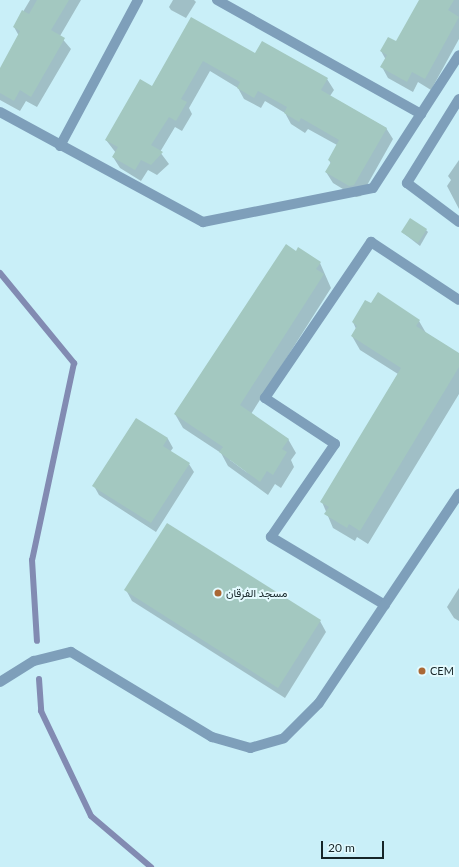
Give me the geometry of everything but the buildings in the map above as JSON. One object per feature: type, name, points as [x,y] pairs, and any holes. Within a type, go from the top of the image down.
[{"type":"street","points":[[60,146],[138,0]]},
{"type":"street","points":[[217,0],[421,114]]},
{"type":"street","points":[[0,112],[60,146],[203,222],[373,188],[459,55]]},
{"type":"street","points":[[459,99],[407,183],[459,222]]},
{"type":"street","points":[[385,605],[271,537],[335,444],[265,398],[371,242],[459,300]]},
{"type":"street","points":[[0,682],[34,661],[71,652],[212,737],[250,748],[284,738],[319,703],[459,494]]},
{"type":"waterway","points":[[0,273],[74,363],[32,560],[37,641]]},
{"type":"waterway","points":[[39,679],[41,711],[91,816],[151,867]]},
{"type":"place","name":"مسجد الفرقان","points":[[218,593]]},
{"type":"place","name":"CEM","points":[[422,671]]}]
